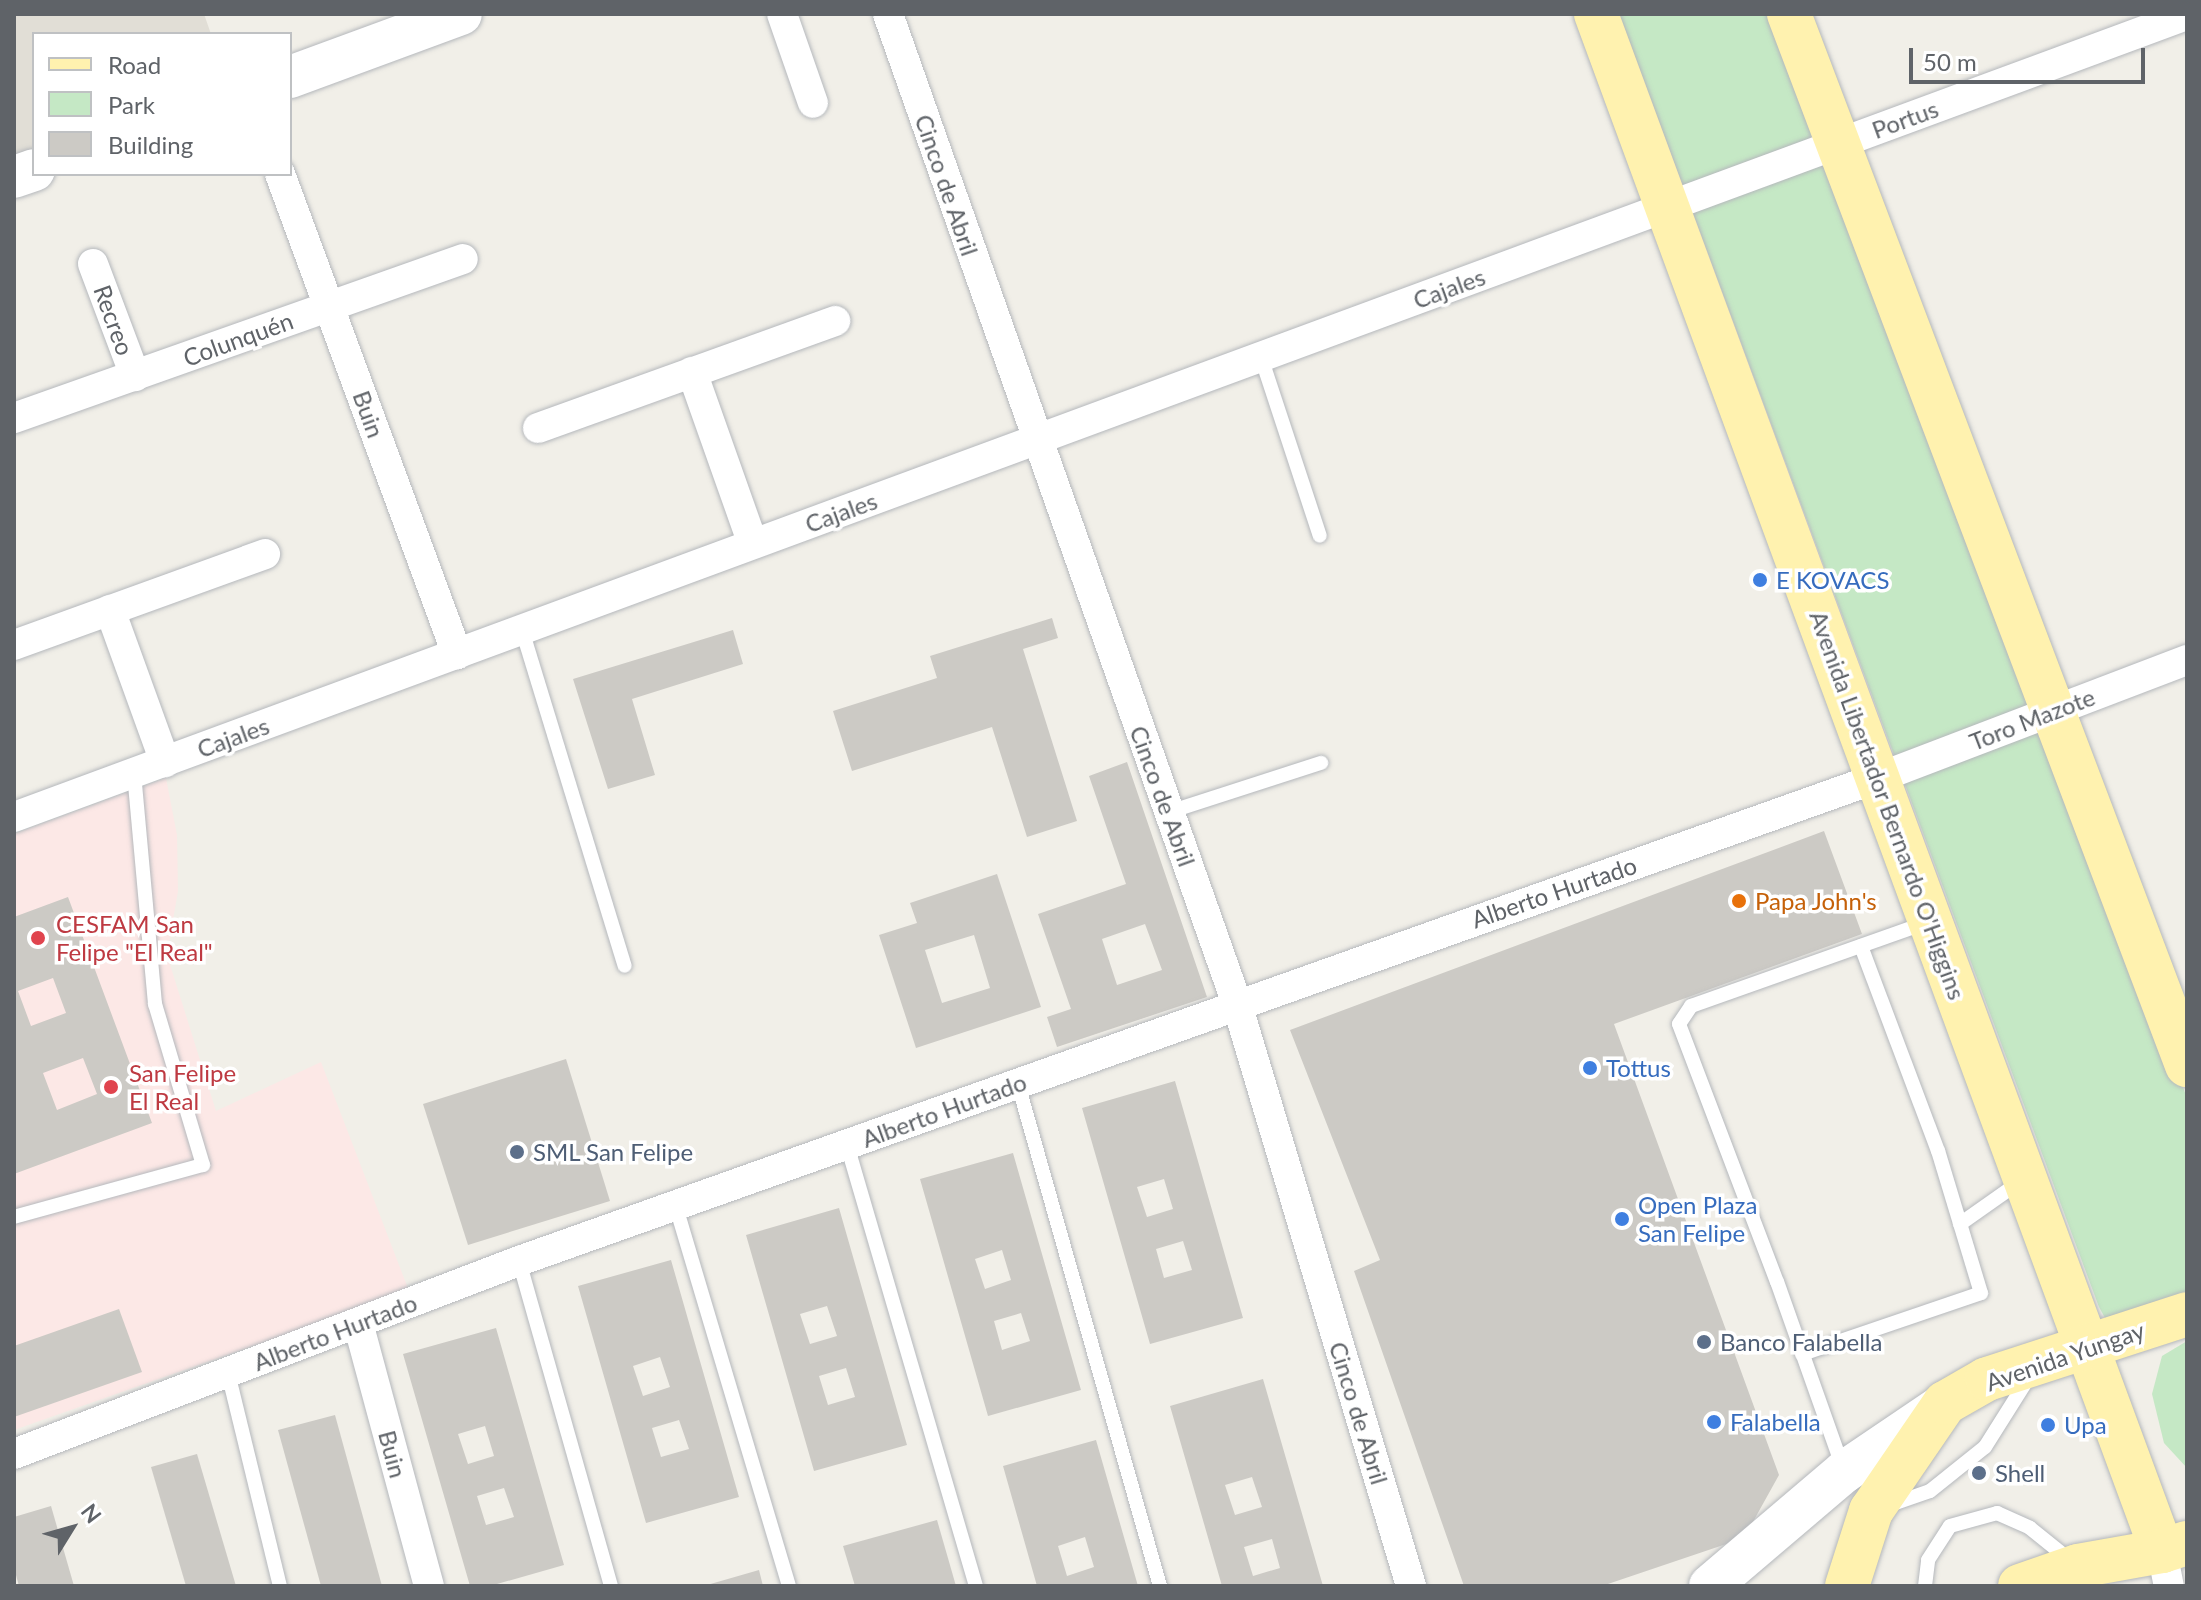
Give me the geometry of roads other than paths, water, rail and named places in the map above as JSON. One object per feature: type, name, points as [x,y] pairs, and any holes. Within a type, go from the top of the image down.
[{"type":"main road","name":"Avenida Libertador Bernardo O'Higgins","points":[[1596,14],[2087,1349],[2173,1560]]},
{"type":"main road","points":[[1789,14],[2187,1065]]},
{"type":"main road","name":"Avenida Yungay","points":[[1945,1403],[1987,1379],[2187,1314]]},
{"type":"main road","points":[[1847,1586],[1871,1511],[1945,1403]]},
{"type":"main road","points":[[2020,1586],[2078,1566],[2173,1560]]},
{"type":"street","points":[[292,76],[461,14]]},
{"type":"street","points":[[782,14],[813,103]]},
{"type":"street","name":"Cinco de Abril","points":[[888,14],[1237,1004],[1411,1586]]},
{"type":"street","name":"Portus","points":[[1668,207],[2187,15]]},
{"type":"street","name":"Buin","points":[[281,176],[457,654]]},
{"type":"street","name":"Cajales","points":[[14,817],[1668,207]]},
{"type":"street","name":"Colunquén","points":[[14,418],[463,259]]},
{"type":"street","name":"Recreo","points":[[93,264],[135,376]]},
{"type":"street","points":[[538,428],[835,321]]},
{"type":"street","points":[[692,372],[753,544]]},
{"type":"street","points":[[14,645],[265,554]]},
{"type":"street","points":[[110,610],[165,762]]},
{"type":"street","name":"Toro Mazote","points":[[1878,778],[2187,660]]},
{"type":"street","name":"Alberto Hurtado","points":[[14,1454],[519,1261],[1878,778]]},
{"type":"street","name":"Buin","points":[[358,1323],[429,1586]]},
{"type":"street","points":[[1710,1586],[1844,1472],[1945,1403]]},
{"type":"lane","points":[[1261,357],[1320,536]]},
{"type":"lane","points":[[522,630],[625,966]]},
{"type":"lane","points":[[1169,812],[1321,763]]},
{"type":"lane","points":[[14,1217],[203,1165],[155,1004],[134,773]]},
{"type":"lane","points":[[1844,1472],[1679,1024],[1691,1006],[1930,921]]},
{"type":"lane","points":[[1802,1354],[1981,1293],[1890,1015],[1861,946]]},
{"type":"lane","points":[[1018,1084],[1160,1586]]},
{"type":"lane","points":[[847,1145],[976,1586]]},
{"type":"lane","points":[[1960,1224],[2025,1178]]},
{"type":"lane","points":[[676,1207],[789,1586]]},
{"type":"lane","points":[[519,1261],[611,1586]]},
{"type":"lane","points":[[1871,1511],[1930,1491],[1985,1447],[2038,1363]]},
{"type":"lane","points":[[228,1373],[280,1586]]},
{"type":"lane","points":[[1925,1586],[1928,1560],[1950,1526],[1997,1513],[2030,1528],[2078,1566]]},
{"type":"place","name":"E KOVACS","points":[[1760,580]]},
{"type":"place","name":"Papa John's","points":[[1739,901]]},
{"type":"place","name":"CESFAM San Felipe \"El Real\"","points":[[38,938]]},
{"type":"place","name":"Tottus","points":[[1590,1068]]},
{"type":"place","name":"San Felipe El Real","points":[[111,1087]]},
{"type":"place","name":"SML San Felipe","points":[[517,1152]]},
{"type":"place","name":"Open Plaza San Felipe","points":[[1622,1219]]},
{"type":"place","name":"Banco Falabella","points":[[1704,1342]]},
{"type":"place","name":"Falabella","points":[[1714,1422]]},
{"type":"place","name":"Upa","points":[[2048,1425]]},
{"type":"place","name":"Shell","points":[[1979,1473]]}]
